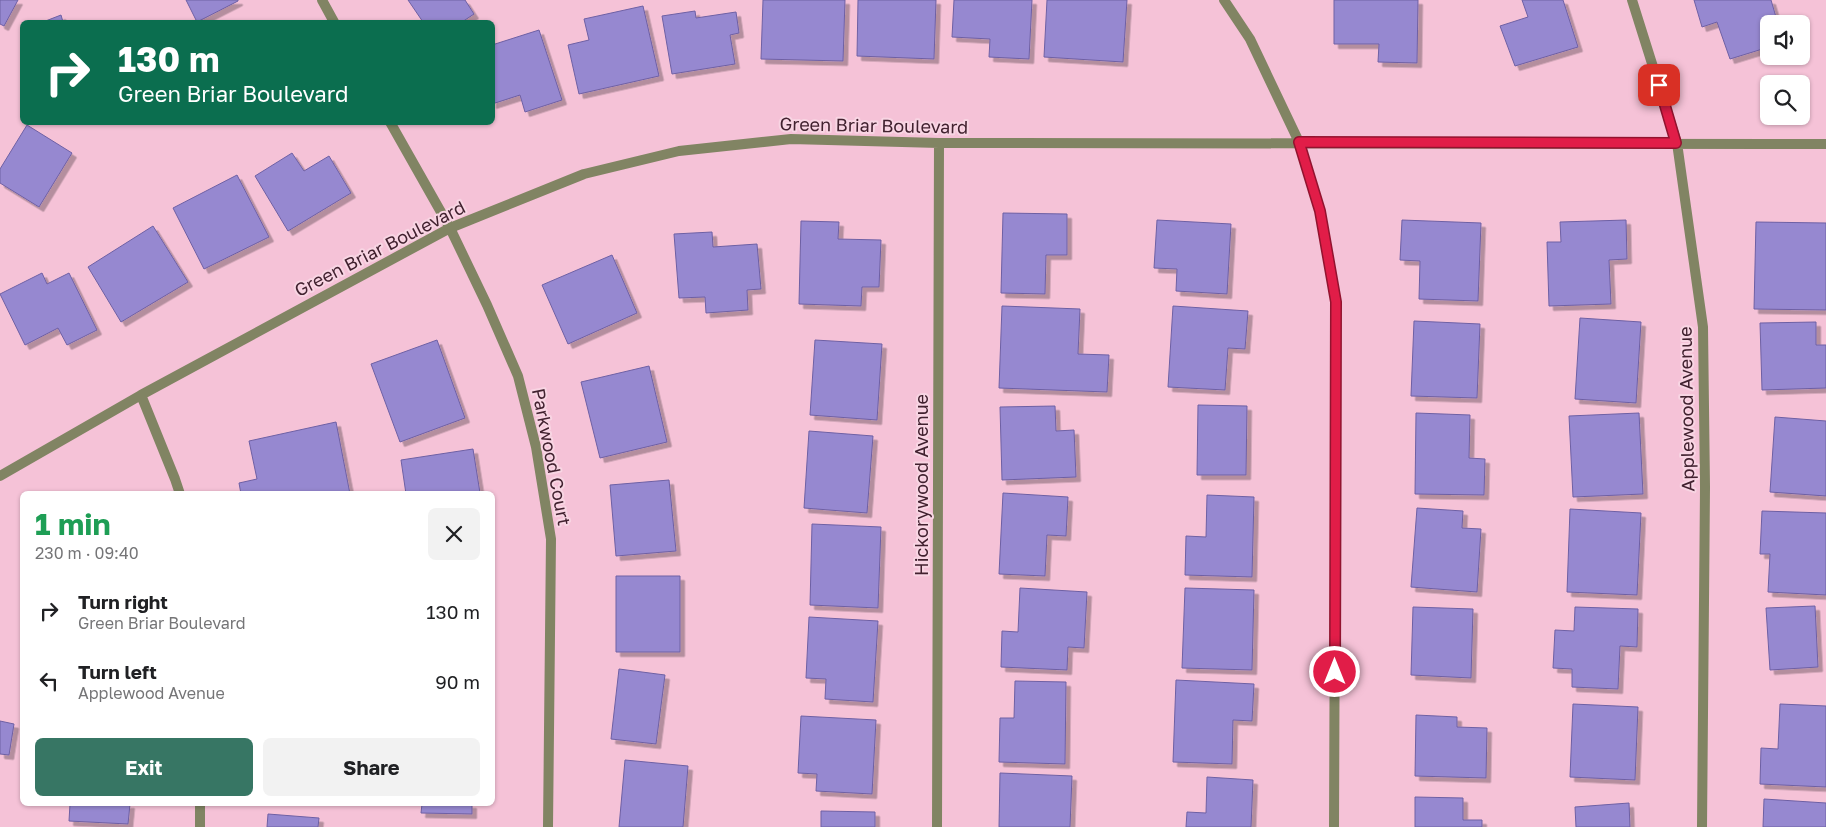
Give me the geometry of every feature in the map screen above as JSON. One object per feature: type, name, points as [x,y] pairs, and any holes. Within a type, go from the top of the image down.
[{"type":"street","points":[[322,0],[333,20]]},
{"type":"street","points":[[1224,0],[1250,39],[1299,142],[1320,211],[1336,302],[1334,827]]},
{"type":"street","name":"Applewood Avenue","points":[[1632,0],[1676,143],[1703,327],[1705,487],[1702,827]]},
{"type":"street","name":"Parkwood Court","points":[[392,125],[450,228],[487,305],[518,376],[536,447],[551,539],[548,827]]},
{"type":"street","name":"Green Briar Boulevard","points":[[0,476],[141,395],[450,228],[584,174],[679,151],[791,139],[939,143],[1826,144]]},
{"type":"street","name":"Hickorywood Avenue","points":[[937,827],[939,143]]},
{"type":"street","points":[[141,395],[179,491]]},
{"type":"street","points":[[200,806],[200,827]]},
{"type":"building","points":[[0,0],[18,0],[4,26],[0,24]]},
{"type":"building","points":[[186,0],[238,0],[201,20],[196,20]]},
{"type":"building","points":[[408,0],[465,0],[474,14],[465,20],[422,20]]},
{"type":"building","points":[[763,0],[845,0],[843,61],[761,59]]},
{"type":"building","points":[[858,0],[936,0],[934,59],[857,56]]},
{"type":"building","points":[[954,0],[1032,0],[1029,59],[989,57],[990,39],[952,37]]},
{"type":"building","points":[[1047,0],[1127,0],[1123,62],[1044,57]]},
{"type":"building","points":[[1334,0],[1418,0],[1417,63],[1378,62],[1379,44],[1334,44]]},
{"type":"building","points":[[1522,0],[1563,0],[1578,47],[1515,66],[1500,26],[1528,17]]},
{"type":"building","points":[[1694,0],[1771,0],[1775,15],[1760,15],[1760,50],[1730,59],[1717,22],[1702,27]]},
{"type":"building","points":[[643,6],[659,76],[579,94],[568,45],[589,40],[584,19]]},
{"type":"building","points":[[695,11],[696,18],[736,12],[739,33],[730,35],[735,64],[672,74],[662,16]]},
{"type":"building","points":[[61,15],[62,20],[48,20]]},
{"type":"building","points":[[539,30],[562,100],[525,112],[520,95],[495,103],[495,44]]},
{"type":"building","points":[[27,125],[72,153],[39,207],[0,183],[0,169]]},
{"type":"building","points":[[292,153],[304,171],[329,156],[351,193],[288,231],[255,176]]},
{"type":"building","points":[[237,175],[269,237],[204,269],[173,208]]},
{"type":"building","points":[[1003,213],[1067,214],[1067,255],[1046,255],[1045,294],[1001,293]]},
{"type":"building","points":[[1157,220],[1231,224],[1227,294],[1176,291],[1177,269],[1154,268]]},
{"type":"building","points":[[1402,220],[1481,223],[1478,301],[1419,299],[1420,261],[1400,260]]},
{"type":"building","points":[[1626,220],[1627,259],[1609,260],[1611,304],[1549,306],[1547,242],[1561,242],[1560,222]]},
{"type":"building","points":[[801,221],[839,222],[838,239],[881,240],[879,287],[862,287],[861,306],[799,304]]},
{"type":"building","points":[[1756,222],[1826,223],[1826,310],[1754,309]]},
{"type":"building","points":[[153,226],[188,282],[121,322],[88,267]]},
{"type":"building","points":[[712,232],[713,247],[757,244],[761,289],[747,290],[748,310],[706,313],[705,297],[679,298],[674,234]]},
{"type":"building","points":[[612,255],[637,313],[568,344],[542,285]]},
{"type":"building","points":[[42,273],[47,284],[69,273],[97,330],[67,345],[58,328],[25,345],[0,294]]},
{"type":"building","points":[[1002,306],[1080,309],[1078,354],[1109,355],[1107,392],[999,388]]},
{"type":"building","points":[[1173,306],[1248,311],[1245,349],[1228,348],[1225,390],[1168,387]]},
{"type":"building","points":[[1580,318],[1641,322],[1636,403],[1575,399]]},
{"type":"building","points":[[1414,321],[1480,324],[1477,398],[1411,396]]},
{"type":"building","points":[[1816,322],[1816,345],[1826,345],[1826,388],[1762,390],[1760,323]]},
{"type":"building","points":[[437,340],[465,418],[400,442],[371,364]]},
{"type":"building","points":[[815,340],[882,344],[877,420],[810,415]]},
{"type":"building","points":[[649,366],[667,442],[600,458],[581,382]]},
{"type":"building","points":[[1198,405],[1247,406],[1246,475],[1197,475]]},
{"type":"building","points":[[1055,406],[1056,431],[1074,430],[1076,477],[1002,480],[1000,407]]},
{"type":"building","points":[[1416,413],[1470,415],[1469,458],[1485,459],[1484,495],[1415,494]]},
{"type":"building","points":[[1639,413],[1643,494],[1573,497],[1569,416]]},
{"type":"building","points":[[1775,417],[1826,421],[1826,496],[1770,492]]},
{"type":"building","points":[[336,422],[349,491],[240,491],[239,483],[257,479],[249,441]]},
{"type":"building","points":[[809,431],[873,436],[867,513],[804,508]]},
{"type":"building","points":[[473,449],[480,491],[406,491],[401,460]]},
{"type":"building","points":[[669,480],[676,551],[616,556],[610,485]]},
{"type":"building","points":[[1003,493],[1068,497],[1066,536],[1047,535],[1045,576],[999,574]]},
{"type":"building","points":[[1207,495],[1254,497],[1252,577],[1185,575],[1186,536],[1206,537]]},
{"type":"building","points":[[1417,508],[1463,511],[1462,528],[1481,529],[1477,592],[1411,587]]},
{"type":"building","points":[[1570,509],[1641,513],[1637,595],[1567,592]]},
{"type":"building","points":[[1762,511],[1826,513],[1826,595],[1768,592],[1770,554],[1760,554]]},
{"type":"building","points":[[812,524],[881,527],[878,608],[810,605]]},
{"type":"building","points":[[616,576],[680,576],[680,652],[616,652]]},
{"type":"building","points":[[1020,588],[1087,592],[1084,648],[1068,647],[1067,670],[1001,667],[1002,631],[1018,632]]},
{"type":"building","points":[[1185,588],[1254,590],[1252,670],[1182,668]]},
{"type":"building","points":[[1815,606],[1818,667],[1770,670],[1766,608]]},
{"type":"building","points":[[1413,607],[1473,609],[1471,678],[1411,675]]},
{"type":"building","points":[[1575,607],[1638,609],[1637,647],[1620,646],[1618,689],[1572,687],[1572,669],[1553,668],[1555,630],[1574,631]]},
{"type":"building","points":[[809,617],[878,621],[873,702],[825,699],[826,679],[806,678]]},
{"type":"building","points":[[619,669],[665,675],[656,744],[611,739]]},
{"type":"building","points":[[1176,680],[1254,684],[1252,721],[1233,720],[1232,764],[1173,762]]},
{"type":"building","points":[[1015,681],[1066,682],[1065,764],[999,762],[1000,718],[1014,718]]},
{"type":"building","points":[[1573,704],[1638,707],[1635,780],[1570,777]]},
{"type":"building","points":[[1780,704],[1826,706],[1826,787],[1760,784],[1761,748],[1778,749]]},
{"type":"building","points":[[1416,715],[1457,717],[1457,727],[1487,728],[1486,778],[1415,776]]},
{"type":"building","points":[[801,716],[876,720],[872,794],[816,791],[817,774],[798,773]]},
{"type":"building","points":[[0,721],[14,724],[9,755],[0,754]]},
{"type":"building","points":[[625,760],[688,766],[683,827],[619,827]]},
{"type":"building","points":[[1000,773],[1072,776],[1070,827],[999,827]]},
{"type":"building","points":[[1207,777],[1253,780],[1251,827],[1186,827],[1187,812],[1206,813]]},
{"type":"building","points":[[1415,797],[1463,798],[1463,820],[1482,820],[1482,827],[1415,827]]},
{"type":"building","points":[[1764,799],[1826,803],[1826,827],[1763,827]]},
{"type":"building","points":[[1629,803],[1630,827],[1576,827],[1575,807]]},
{"type":"building","points":[[70,806],[130,806],[128,824],[69,821]]},
{"type":"building","points":[[422,806],[472,806],[472,814],[421,813]]},
{"type":"building","points":[[821,811],[875,812],[875,827],[821,827]]},
{"type":"building","points":[[268,814],[319,818],[318,827],[267,827]]},
{"type":"route","points":[[1335,672],[1336,302],[1320,211],[1299,142],[1676,143],[1659,85]]}]
